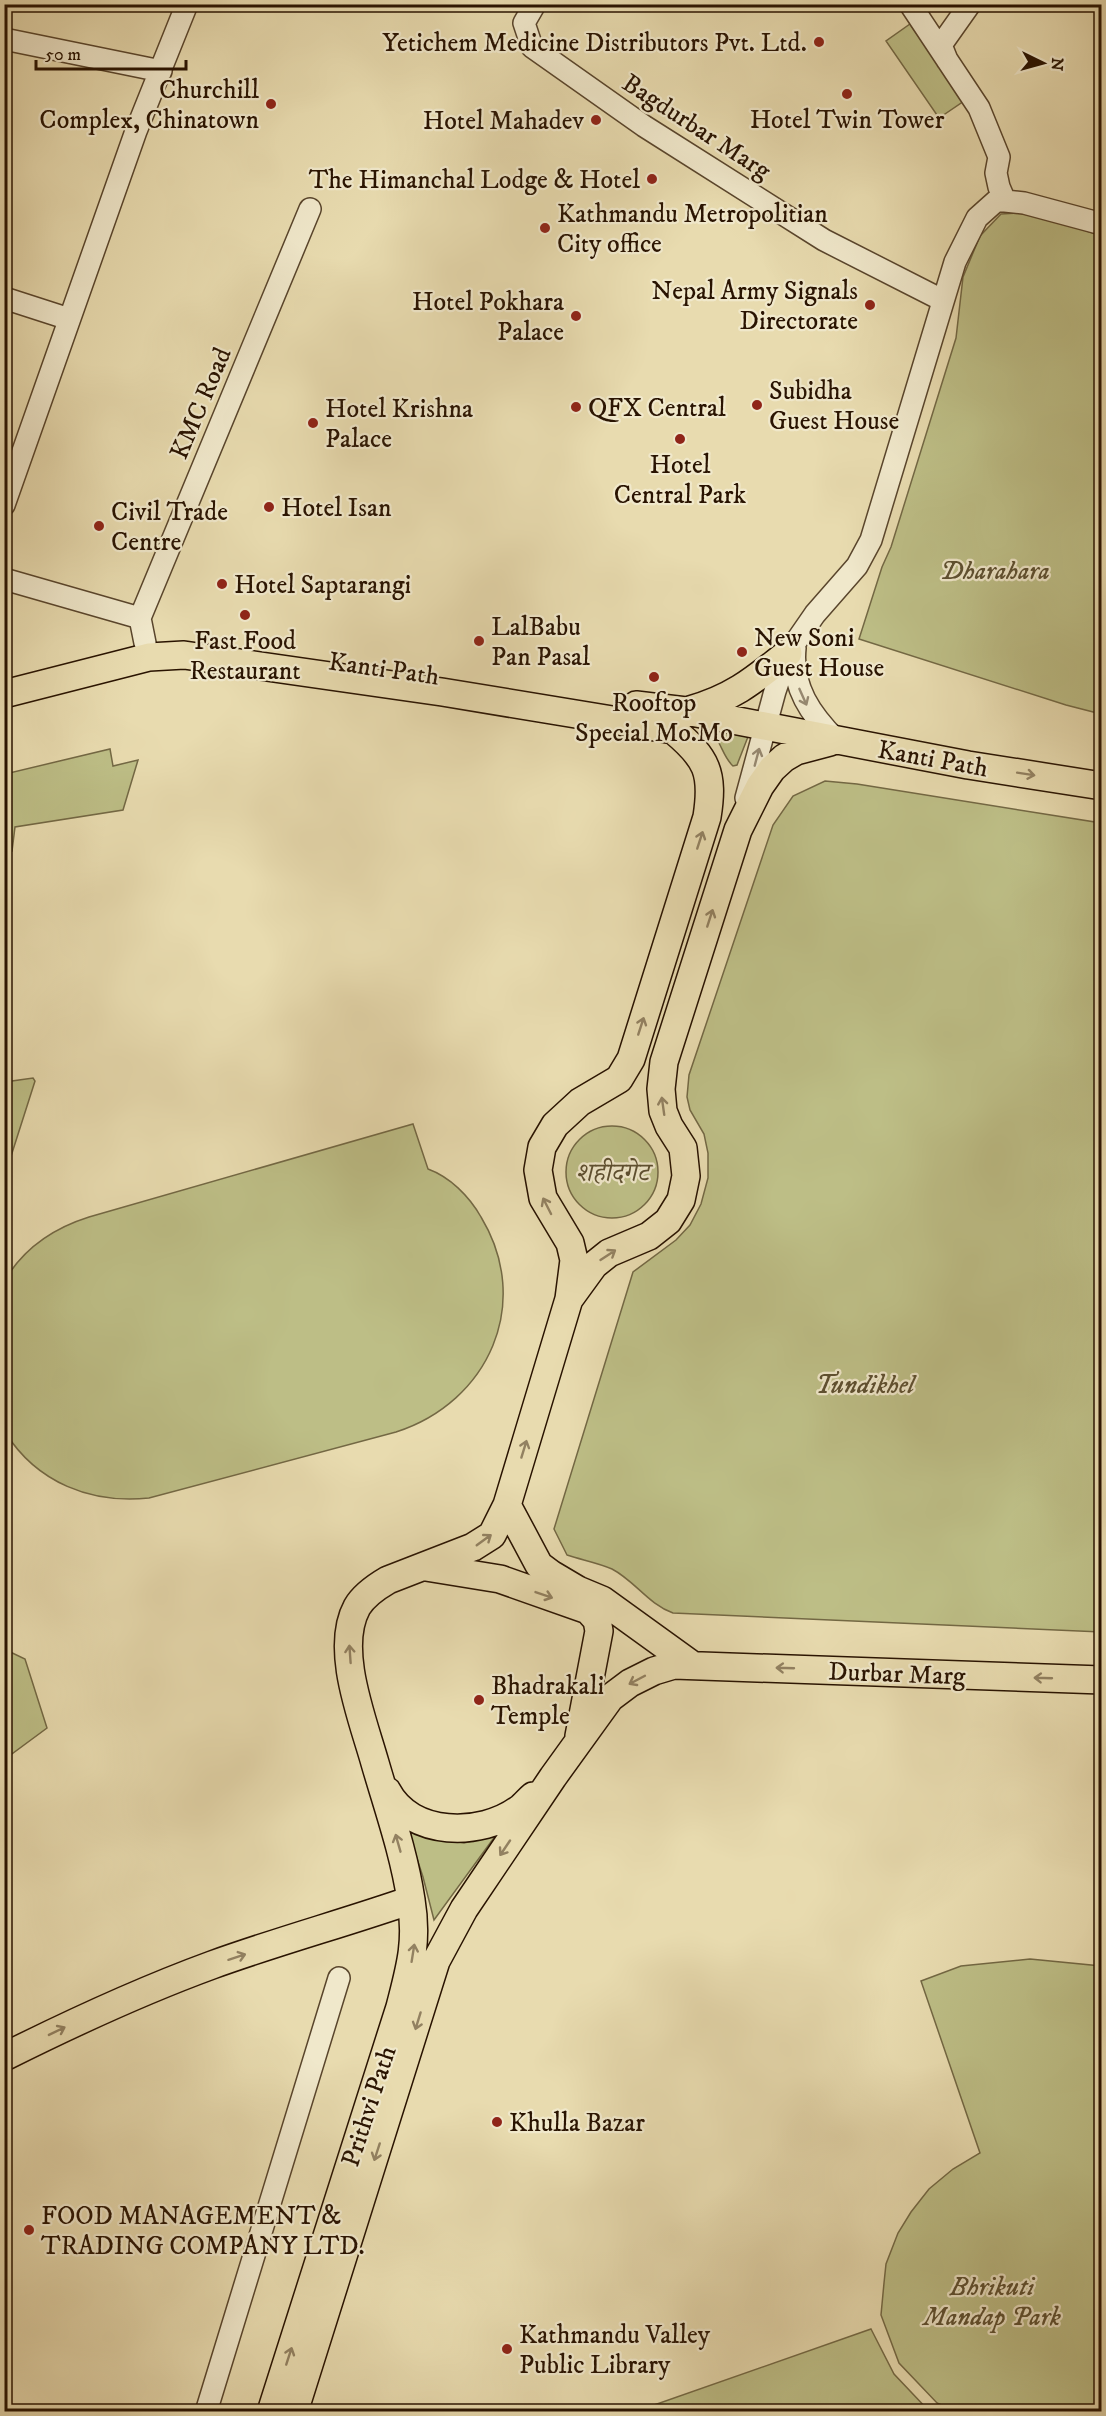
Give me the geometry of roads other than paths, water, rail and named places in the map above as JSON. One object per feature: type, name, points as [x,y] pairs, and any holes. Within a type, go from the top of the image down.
[{"type":"main road","name":"Kanti Path","points":[[4,678],[40,669],[142,630],[166,639],[183,639],[686,711],[766,725],[837,741],[1101,786]]},
{"type":"main road","points":[[686,711],[716,703],[738,692],[792,647]]},
{"type":"main road","points":[[4,694],[149,657],[184,655],[617,719],[673,730],[694,747],[709,772],[710,796],[707,817],[631,1059],[619,1079],[580,1102],[555,1125],[543,1147],[538,1170],[543,1198],[570,1243],[574,1260],[569,1299],[507,1505],[492,1535],[473,1547],[388,1580],[376,1588],[357,1608],[350,1631],[349,1649],[353,1685],[378,1772],[394,1803],[409,1816],[436,1826],[466,1829],[491,1823],[519,1810],[553,1777]]},
{"type":"main road","points":[[569,1299],[594,1265],[609,1253],[649,1236],[668,1221],[681,1200],[686,1176],[683,1148],[669,1126],[663,1111],[664,1062],[738,830],[760,786],[778,763],[796,751],[837,741]]},
{"type":"main road","points":[[507,1505],[539,1565],[578,1590],[602,1600],[692,1665]]},
{"type":"main road","points":[[426,1567],[500,1579],[588,1610],[597,1620],[599,1630],[578,1740]]},
{"type":"main road","name":"Durbar Marg","points":[[553,1777],[610,1698],[630,1683],[654,1671],[674,1665],[1101,1680]]},
{"type":"main road","name":"Prithvi Path","points":[[294,2412],[384,2093],[400,2007],[414,1952],[415,1931],[405,1868],[378,1772]]},
{"type":"main road","points":[[384,2093],[436,1961],[464,1909],[553,1777]]},
{"type":"main road","points":[[4,2057],[61,2028],[147,1990],[214,1964],[411,1900]]},
{"type":"main road","name":"Prithvi Path","points":[[271,2412],[384,2093]]},
{"type":"street","points":[[4,505],[136,130],[187,4]]},
{"type":"street","name":"Bagdurbar Marg","points":[[535,4],[524,22],[532,47],[644,126],[824,240],[942,300]]},
{"type":"street","points":[[910,4],[979,108],[999,157],[996,173],[1002,194]]},
{"type":"street","points":[[949,65],[941,45],[970,4]]},
{"type":"street","points":[[4,39],[161,71]]},
{"type":"street","points":[[738,830],[775,691],[792,647],[856,566],[871,540],[955,262],[977,218],[1002,194]]},
{"type":"street","points":[[1002,194],[1024,203],[1101,224]]},
{"type":"street","name":"KMC Road","points":[[142,630],[310,209]]},
{"type":"street","points":[[4,298],[69,319]]},
{"type":"street","points":[[4,579],[142,630]]},
{"type":"street","points":[[792,647],[795,672],[801,693],[819,723],[837,741]]},
{"type":"street","points":[[206,2412],[339,1978]]},
{"type":"place","name":"Yetichem Medicine Distributors Pvt. Ltd.","points":[[819,42]]},
{"type":"place","name":"Hotel Twin Tower","points":[[847,94]]},
{"type":"place","name":"Churchill Complex, Chinatown","points":[[271,104]]},
{"type":"place","name":"Hotel Mahadev","points":[[596,120]]},
{"type":"place","name":"The Himanchal Lodge & Hotel","points":[[652,179]]},
{"type":"place","name":"Kathmandu Metropolitian City office","points":[[545,228]]},
{"type":"place","name":"Nepal Army Signals Directorate","points":[[870,305]]},
{"type":"place","name":"Hotel Pokhara Palace","points":[[576,316]]},
{"type":"place","name":"Subidha Guest House","points":[[757,405]]},
{"type":"place","name":"QFX Central","points":[[576,407]]},
{"type":"place","name":"Hotel Krishna Palace","points":[[313,423]]},
{"type":"place","name":"Hotel Central Park","points":[[680,439]]},
{"type":"place","name":"Hotel Isan","points":[[269,507]]},
{"type":"place","name":"Civil Trade Centre","points":[[99,526]]},
{"type":"place","name":"Hotel Saptarangi","points":[[222,584]]},
{"type":"place","name":"Fast Food Restaurant","points":[[245,615]]},
{"type":"place","name":"LalBabu Pan Pasal","points":[[479,641]]},
{"type":"place","name":"New Soni Guest House","points":[[742,652]]},
{"type":"place","name":"Rooftop Special Mo.Mo","points":[[654,677]]},
{"type":"place","name":"Bhadrakali Temple","points":[[479,1700]]},
{"type":"place","name":"Khulla Bazar","points":[[497,2122]]},
{"type":"place","name":"FOOD MANAGEMENT & TRADING COMPANY LTD.","points":[[29,2230]]},
{"type":"place","name":"Kathmandu Valley Public Library","points":[[507,2349]]},
{"type":"park label","name":"Dharahara","points":[[995,570]]},
{"type":"park label","name":"शहीदगेट","points":[[612,1172]]},
{"type":"park label","name":"Tundikhel","points":[[865,1384]]},
{"type":"park label","name":"Bhrikuti Mandap Park","points":[[992,2301]]}]
